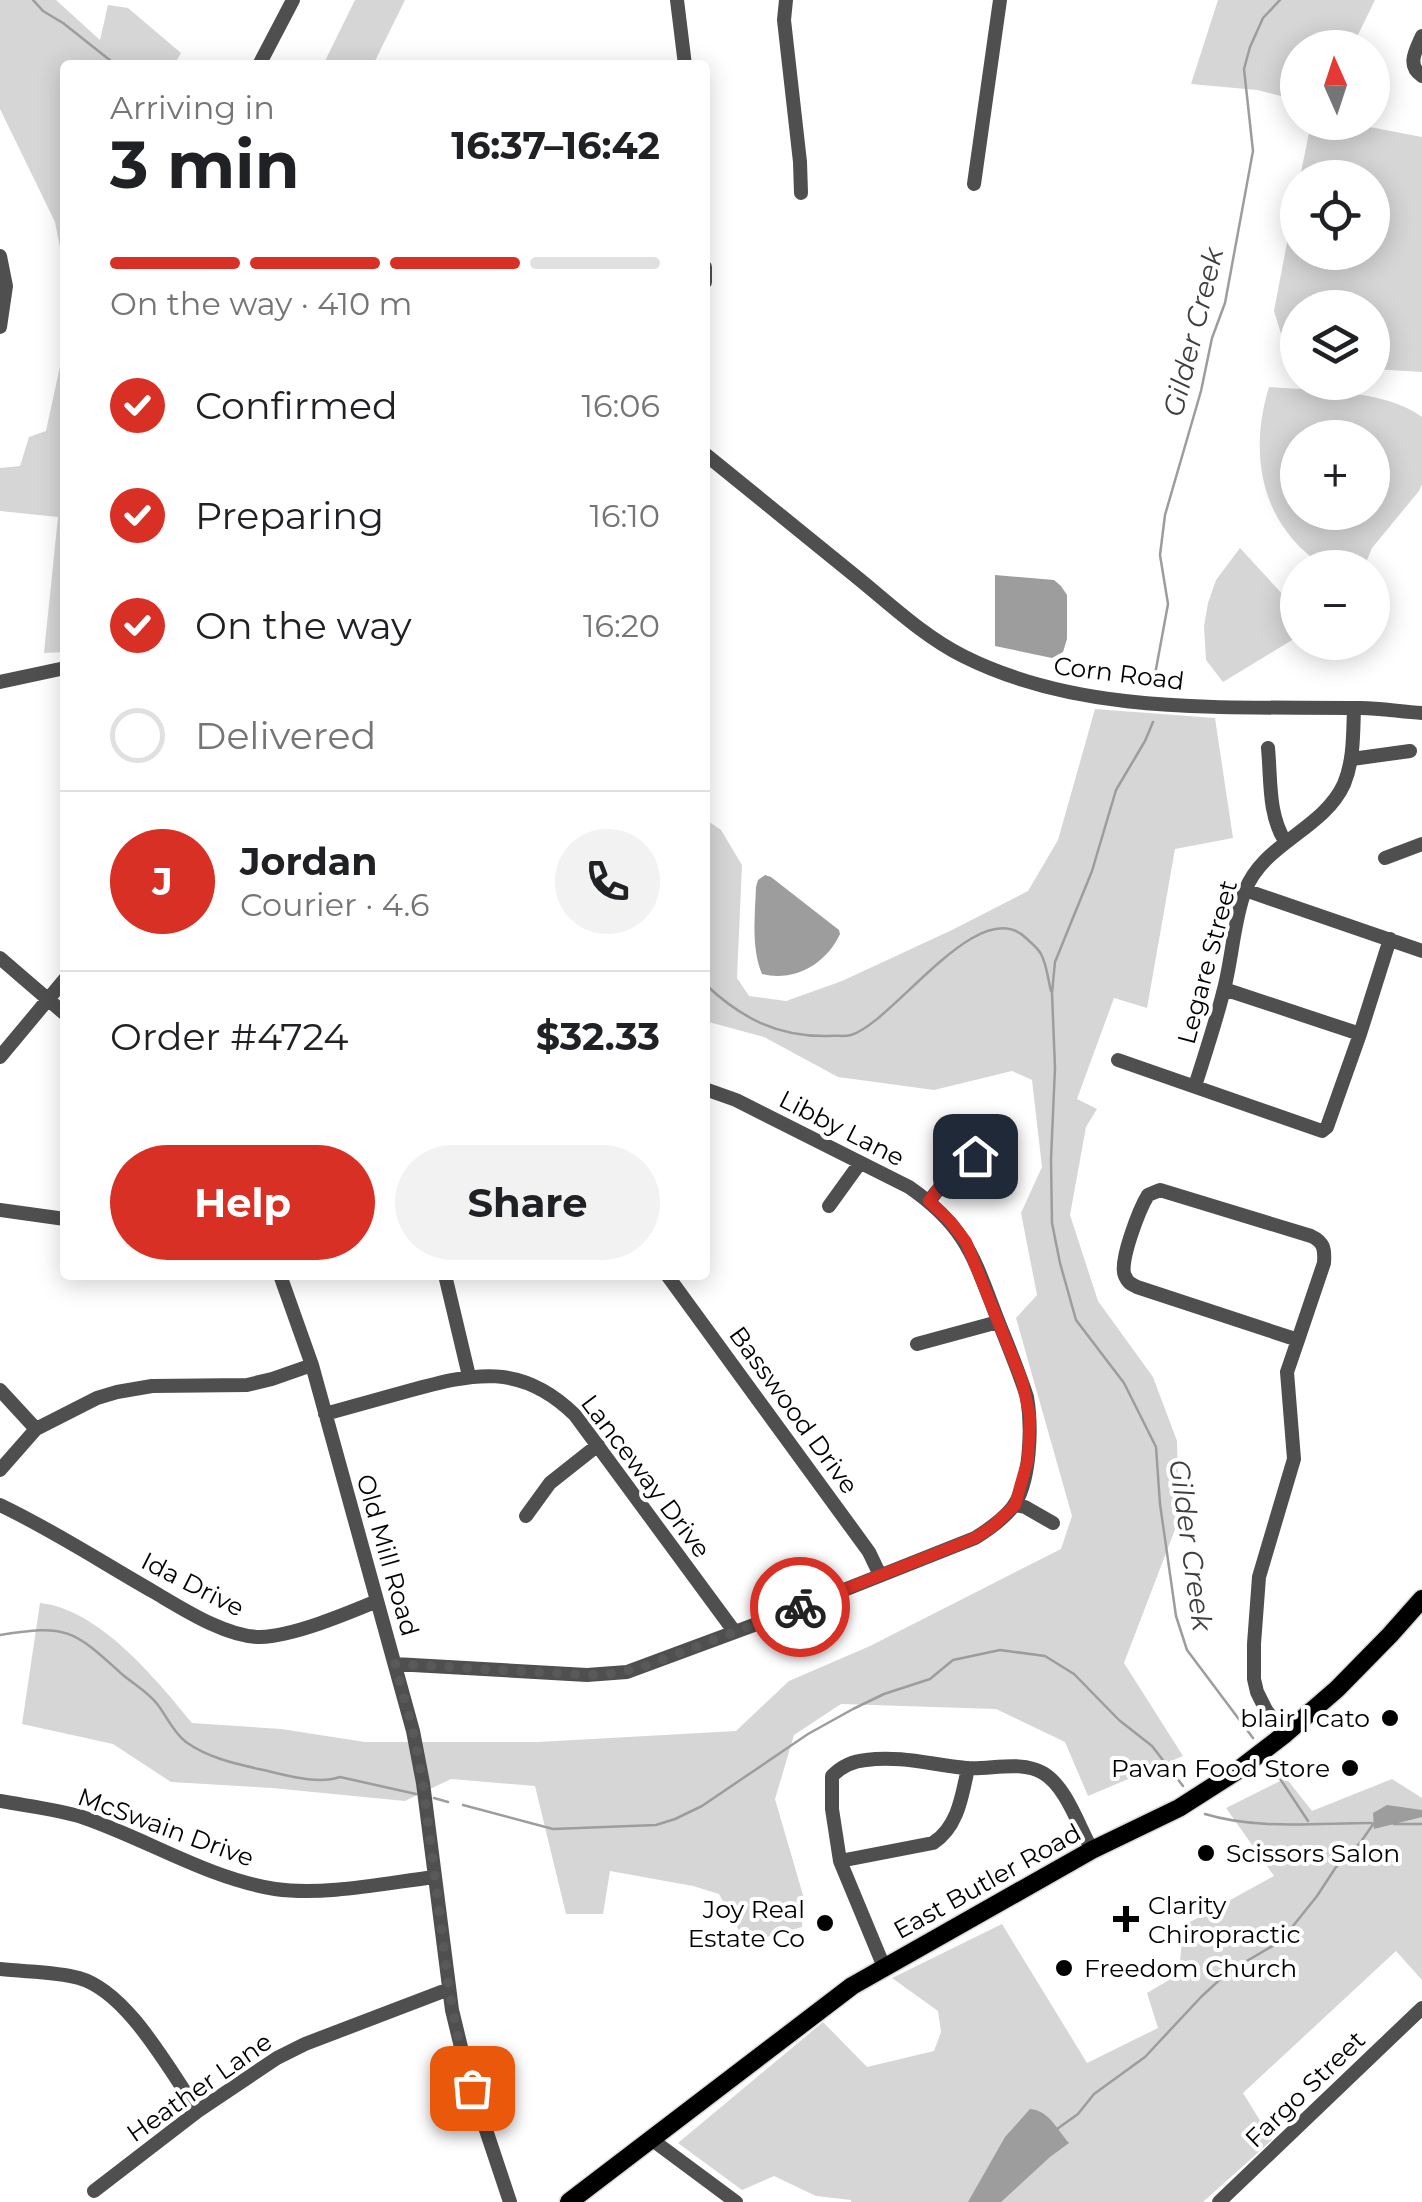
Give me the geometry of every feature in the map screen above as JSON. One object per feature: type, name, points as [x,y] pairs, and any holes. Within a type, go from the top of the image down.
[{"type":"main road","name":"East Butler Road","points":[[569,2202],[819,2010],[884,1967],[1092,1850],[1188,1802],[1237,1771],[1363,1664],[1422,1599]]},
{"type":"street","points":[[262,60],[293,0]]},
{"type":"street","points":[[677,0],[684,60]]},
{"type":"street","points":[[786,0],[784,20],[802,193]]},
{"type":"street","points":[[974,184],[1000,0]]},
{"type":"street","points":[[1422,36],[1413,63],[1422,76]]},
{"type":"street","points":[[0,256],[6,286],[0,327]]},
{"type":"street","name":"Corn Road","points":[[710,458],[920,628],[960,655],[1009,675],[1112,700],[1422,713]]},
{"type":"street","points":[[0,682],[60,669]]},
{"type":"street","name":"Legare Street","points":[[1196,1086],[1224,989],[1245,890],[1260,864],[1326,808],[1343,787],[1352,759],[1354,708]]},
{"type":"street","points":[[1268,748],[1274,816],[1285,842]]},
{"type":"street","points":[[1352,759],[1410,751]]},
{"type":"street","points":[[1385,858],[1422,844]]},
{"type":"street","points":[[1245,890],[1422,951]]},
{"type":"street","points":[[1118,1060],[1322,1131],[1360,1034],[1390,939]]},
{"type":"street","points":[[0,958],[60,1010]]},
{"type":"street","points":[[0,1057],[60,986]]},
{"type":"street","points":[[1224,989],[1360,1034]]},
{"type":"street","name":"Libby Lane","points":[[710,1091],[892,1177],[929,1201],[966,1242],[1022,1381],[1030,1417],[1028,1459],[1015,1505]]},
{"type":"street","points":[[929,1201],[942,1184],[975,1156]]},
{"type":"street","points":[[829,1206],[860,1164]]},
{"type":"street","points":[[1285,1734],[1266,1710],[1254,1679],[1259,1577],[1294,1458],[1287,1372],[1298,1340],[1324,1263],[1325,1252],[1322,1242],[1311,1236],[1166,1191],[1148,1195],[1123,1269],[1131,1284],[1298,1340]]},
{"type":"street","points":[[0,1210],[60,1217]]},
{"type":"street","name":"Old Mill Road","points":[[282,1280],[312,1366],[413,1731],[449,1989],[468,2076],[510,2202]]},
{"type":"street","points":[[447,1280],[468,1376]]},
{"type":"street","name":"Basswood Drive","points":[[671,1280],[869,1552],[880,1575]]},
{"type":"street","points":[[917,1344],[998,1322]]},
{"type":"street","points":[[0,1470],[36,1429],[117,1392],[152,1386],[247,1385],[312,1366]]},
{"type":"street","name":"Lanceway Drive","points":[[325,1414],[468,1376],[505,1377],[548,1393],[575,1415],[734,1631]]},
{"type":"street","points":[[0,1390],[36,1429]]},
{"type":"street","points":[[526,1516],[550,1482],[598,1446]]},
{"type":"street","name":"Ida Drive","points":[[0,1504],[178,1606],[242,1635],[278,1635],[377,1601]]},
{"type":"street","points":[[395,1664],[587,1675],[640,1668],[975,1538],[1015,1505],[1053,1522]]},
{"type":"street","points":[[884,1967],[840,1861],[832,1787],[832,1776],[839,1769],[869,1759],[915,1760],[968,1768],[1030,1768],[1046,1774],[1059,1787],[1092,1850]]},
{"type":"street","points":[[840,1861],[933,1844],[942,1838],[962,1799],[968,1768]]},
{"type":"street","name":"McSwain Drive","points":[[0,1801],[80,1816],[176,1858],[270,1888],[329,1889],[435,1876]]},
{"type":"street","points":[[0,1969],[72,1976],[105,1990],[138,2024],[198,2111]]},
{"type":"street","name":"Heather Lane","points":[[94,2191],[198,2111],[277,2058],[449,1989]]},
{"type":"street","name":"Fargo Street","points":[[1219,2202],[1422,2008]]},
{"type":"street","points":[[652,2140],[736,2202]]},
{"type":"shaded area","points":[[0,0],[56,0],[100,40],[108,5],[128,8],[181,53],[177,60],[60,60],[60,248],[55,222],[0,109]]},
{"type":"shaded area","points":[[355,0],[405,0],[375,60],[325,60]]},
{"type":"shaded area","points":[[1218,0],[1375,0],[1360,30],[1280,30],[1280,96],[1191,84]]},
{"type":"shaded area","points":[[1390,131],[1422,137],[1422,372],[1390,370],[1390,290],[1280,290],[1280,330],[1274,311],[1282,270],[1390,270],[1390,160],[1303,160],[1308,140],[1390,140]]},
{"type":"shaded area","points":[[60,366],[60,652],[44,653],[58,517],[0,511],[0,468],[20,466],[29,437],[46,431]]},
{"type":"shaded area","points":[[1269,387],[1280,388],[1280,400],[1389,401],[1422,417],[1422,484],[1390,526],[1390,420],[1280,420],[1280,520],[1265,487],[1260,438]]},
{"type":"shaded area","points":[[1387,530],[1371,550],[1303,550],[1286,531]]},
{"type":"shaded area","points":[[1240,548],[1280,592],[1280,647],[1223,682],[1206,660],[1204,626],[1216,580]]},
{"type":"shaded area","points":[[995,575],[1054,580],[1061,586],[1067,595],[1067,639],[1063,652],[1052,658],[995,646]]},
{"type":"shaded area","points":[[1095,709],[1215,718],[1233,838],[1175,849],[1147,1008],[1114,998],[1077,1099],[1097,1109],[1086,1127],[1070,1215],[1098,1301],[1153,1377],[1177,1441],[1179,1519],[1124,1663],[1183,1756],[1088,1796],[1065,1742],[996,1709],[841,1704],[794,1735],[775,1799],[803,1895],[802,1927],[746,1943],[719,1894],[610,1871],[603,1914],[566,1914],[535,1786],[451,1779],[405,1801],[171,1782],[113,1744],[22,1724],[40,1603],[62,1608],[105,1632],[144,1667],[192,1723],[281,1729],[365,1742],[538,1742],[736,1731],[789,1681],[870,1646],[1061,1549],[1072,1516],[1016,1318],[1037,1295],[1021,1213],[1042,1167],[1032,1080],[1012,1071],[934,1090],[838,1077],[764,1037],[710,1022],[710,822],[721,830],[742,865],[737,978],[749,996],[786,1001],[842,981],[1028,891],[1058,840]]},
{"type":"shaded area","points":[[765,875],[839,930],[827,954],[797,973],[762,974],[754,931],[756,887]]},
{"type":"shaded area","points":[[1286,1778],[1312,1811],[1392,1779],[1422,1798],[1422,1980],[1396,1951],[1243,2093],[1272,2140],[1203,2202],[851,2202],[816,2196],[774,2176],[742,2190],[678,2143],[823,2022],[867,2067],[934,2051],[941,2032],[938,2011],[892,1978],[1002,1924],[1087,2063],[1158,2028],[1147,1993],[1179,1974],[1183,1926],[1274,1876],[1226,1808]]},
{"type":"shaded area","points":[[1387,1805],[1422,1810],[1422,1817],[1374,1829],[1373,1813]]},
{"type":"shaded area","points":[[1030,2109],[1048,2117],[1069,2143],[1001,2202],[968,2202],[1005,2137]]},
{"type":"waterway","points":[[33,0],[110,60]]},
{"type":"waterway","name":"Gilder Creek","points":[[1154,680],[1168,604],[1160,555],[1165,515],[1225,303],[1253,151],[1244,69],[1263,18],[1280,0]]},
{"type":"waterway","name":"Gilder Creek","points":[[1153,722],[1116,790],[1092,871],[1055,962],[1052,1223],[1076,1320],[1124,1383],[1156,1447],[1176,1616],[1187,1650],[1253,1738]]},
{"type":"waterway","points":[[710,988],[746,1016],[776,1029],[848,1036],[869,1025],[961,945],[985,932],[1007,928],[1026,938],[1040,952],[1051,991]]},
{"type":"waterway","points":[[0,1635],[41,1630],[80,1640],[150,1696],[186,1742],[216,1758],[297,1778],[340,1777],[416,1794]]},
{"type":"waterway","points":[[463,1805],[553,1829],[656,1825],[702,1806],[808,1734],[853,1709],[930,1679],[953,1660],[1000,1650],[1045,1656],[1074,1674],[1119,1720],[1152,1746],[1183,1786]]},
{"type":"waterway","name":"Gilder Creek","points":[[1271,1765],[1308,1821]]},
{"type":"waterway","points":[[434,1798],[448,1802]]},
{"type":"waterway","points":[[1205,1814],[1266,1824],[1371,1823]]},
{"type":"waterway","points":[[1057,2129],[1078,2114],[1094,2094],[1145,2057],[1228,1972],[1281,1941],[1374,1823]]},
{"type":"waterway","name":"Gilder Creek","points":[[1394,1824],[1422,1824]]},
{"type":"way so far","points":[[472,2088],[449,1989],[423,1783],[395,1664],[587,1675],[627,1672],[800,1607]]},
{"type":"place","name":"blair | cato","points":[[1390,1718]]},
{"type":"place","name":"Pavan Food Store","points":[[1350,1768]]},
{"type":"place","name":"Scissors Salon","points":[[1206,1853]]},
{"type":"place","name":"Clarity Chiropractic","points":[[1126,1919]]},
{"type":"place","name":"Joy Real Estate Co","points":[[825,1923]]},
{"type":"place","name":"Freedom Church","points":[[1064,1968]]},
{"type":"route","points":[[800,1607],[975,1538],[1015,1505],[1028,1459],[1027,1397],[966,1242],[929,1201],[942,1184],[975,1156]]}]
